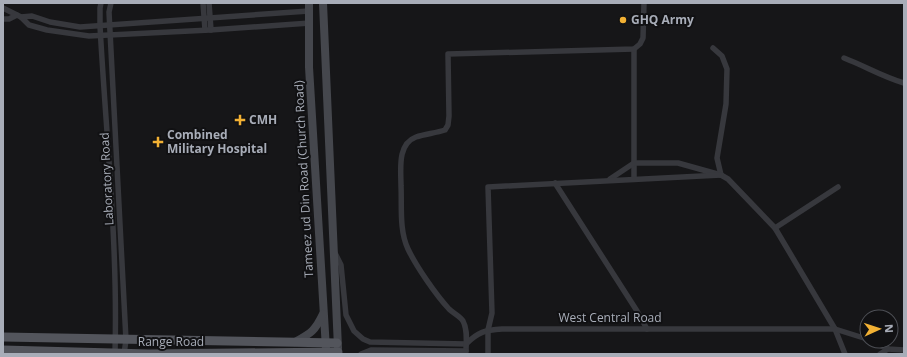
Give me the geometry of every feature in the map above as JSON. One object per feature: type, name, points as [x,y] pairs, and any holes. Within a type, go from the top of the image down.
[{"type":"main road","name":"Tameez ud Din Road (Church Road)","points":[[323,3],[324,64],[338,353]]},
{"type":"main road","name":"Tameez ud Din Road (Church Road)","points":[[309,7],[309,67],[326,354]]},
{"type":"main road","points":[[309,67],[324,64]]},
{"type":"main road","points":[[295,342],[312,332],[317,327],[324,312]]},
{"type":"main road","points":[[3,337],[337,342]]},
{"type":"main road","name":"Range Road","points":[[3,350],[115,354],[338,353]]},
{"type":"street","name":"Laboratory Road","points":[[101,3],[100,26],[115,292],[115,354]]},
{"type":"street","name":"Laboratory Road","points":[[111,3],[109,12],[110,35],[126,340],[124,354]]},
{"type":"street","points":[[203,3],[207,18],[208,30]]},
{"type":"street","points":[[207,18],[209,3]]},
{"type":"street","points":[[361,354],[370,350],[468,352],[465,327],[462,320],[449,309],[433,288],[408,249],[402,224],[402,151],[407,142],[415,138],[445,130],[448,125],[448,54],[634,49],[640,44],[643,38],[644,3]]},
{"type":"street","points":[[5,6],[29,25],[47,30],[80,35],[101,36],[310,23]]},
{"type":"street","points":[[3,19],[19,16],[32,16],[50,22],[80,27],[207,18],[309,7]]},
{"type":"street","points":[[713,48],[722,56],[727,69],[726,104],[717,158],[721,175]]},
{"type":"street","points":[[634,49],[634,178]]},
{"type":"street","points":[[844,58],[904,83]]},
{"type":"street","points":[[610,179],[634,163],[678,163],[721,175],[733,184],[775,228],[835,329],[845,354]]},
{"type":"street","points":[[488,354],[488,330],[492,313],[488,187],[610,179],[721,175]]},
{"type":"street","points":[[555,183],[647,329]]},
{"type":"street","points":[[775,228],[838,188]]},
{"type":"street","points":[[333,250],[341,265],[346,315],[354,331],[362,339],[370,342],[466,344]]},
{"type":"street","name":"West Central Road","points":[[466,344],[475,335],[488,330],[502,329],[835,329],[859,336]]},
{"type":"street","name":"West Central Road","points":[[488,330],[733,329]]},
{"type":"street","points":[[880,354],[888,349],[904,350]]},
{"type":"place","name":"GHQ Army","points":[[623,20]]},
{"type":"place","name":"CMH","points":[[240,120]]},
{"type":"place","name":"Combined Military Hospital","points":[[158,142]]}]
